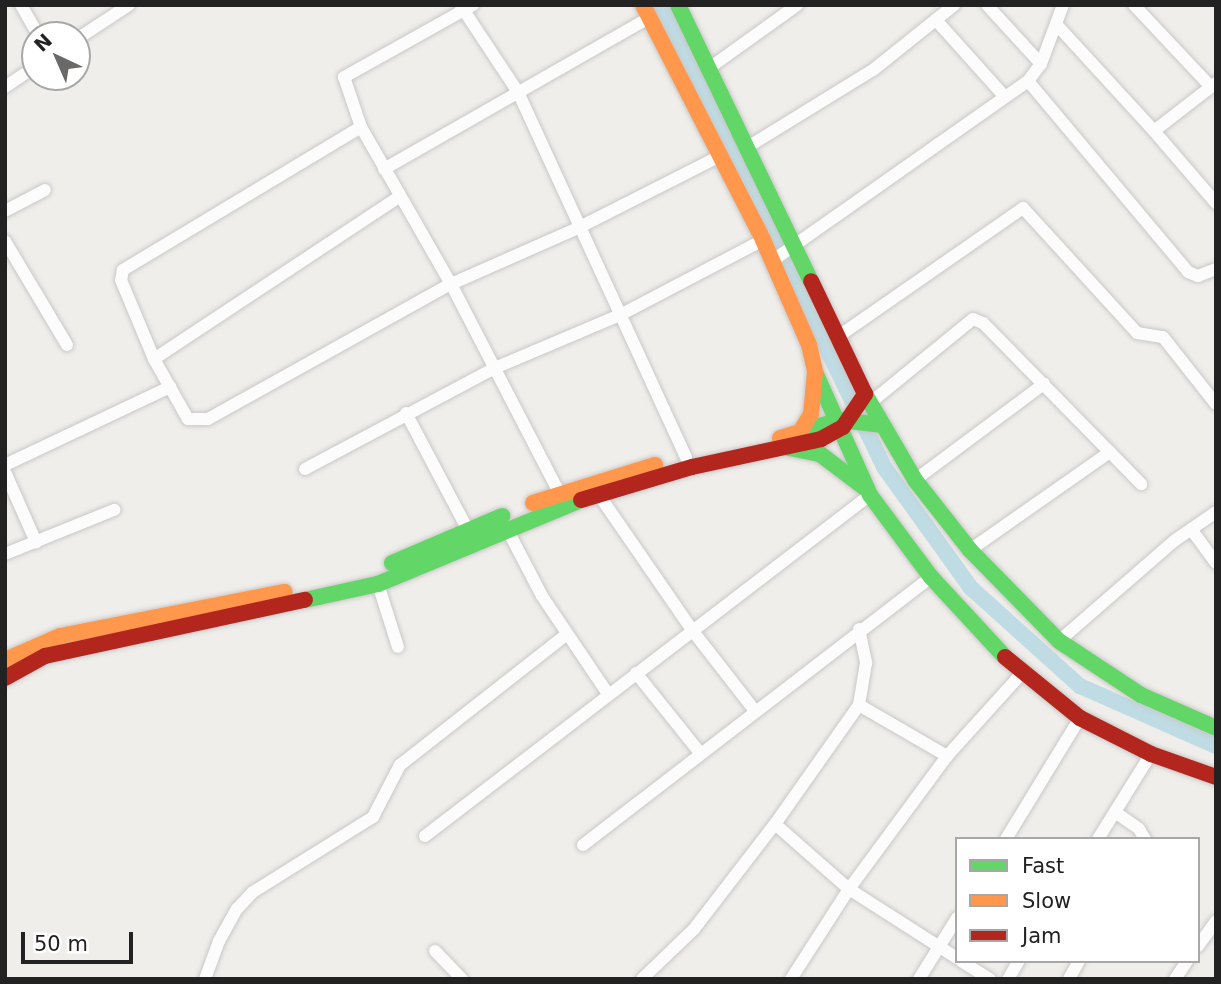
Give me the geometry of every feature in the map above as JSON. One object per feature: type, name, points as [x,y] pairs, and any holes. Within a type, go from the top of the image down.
[{"type":"main road","points":[[678,5],[790,248],[836,338],[855,414],[869,492]]},
{"type":"main road","points":[[646,11],[773,260],[809,345],[815,372],[811,414],[800,432]]},
{"type":"main road","points":[[815,372],[855,414],[883,425],[915,480],[970,550],[1059,641],[1141,695],[1216,729]]},
{"type":"main road","points":[[5,678],[45,656],[378,584],[559,492],[686,457],[800,432],[855,414]]},
{"type":"main road","points":[[5,660],[60,636],[368,574],[471,535],[506,527],[598,495],[692,467],[821,439],[855,414]]},
{"type":"main road","points":[[789,448],[820,454],[869,492],[931,578],[1021,674],[1080,718],[1151,754],[1216,777]]},
{"type":"street","points":[[21,5],[30,21]]},
{"type":"street","points":[[91,30],[129,5]]},
{"type":"street","points":[[708,69],[797,5]]},
{"type":"street","points":[[746,148],[873,70],[954,5]]},
{"type":"street","points":[[988,5],[1041,64]]},
{"type":"street","points":[[773,260],[1028,80],[1041,64],[1063,5]]},
{"type":"street","points":[[1134,5],[1213,84],[1154,131]]},
{"type":"street","points":[[559,492],[451,284],[361,127],[344,77],[466,7],[518,92],[578,228],[622,314],[686,457]]},
{"type":"street","points":[[384,169],[518,92],[646,11]]},
{"type":"street","points":[[936,20],[1004,97]]},
{"type":"street","points":[[1056,24],[1216,203]]},
{"type":"street","points":[[5,87],[21,76]]},
{"type":"street","points":[[1028,80],[1188,272],[1198,276],[1216,269]]},
{"type":"street","points":[[361,127],[123,270],[121,280],[154,359],[188,419],[208,419],[451,284],[578,228],[720,156]]},
{"type":"street","points":[[5,211],[45,190]]},
{"type":"street","points":[[154,359],[400,196]]},
{"type":"street","points":[[836,338],[1023,208],[1137,333],[1163,337],[1216,404]]},
{"type":"street","points":[[305,469],[495,368],[622,314],[763,240]]},
{"type":"street","points":[[5,242],[66,345]]},
{"type":"street","points":[[855,414],[973,319],[983,323],[1141,484]]},
{"type":"street","points":[[915,480],[1044,384]]},
{"type":"street","points":[[5,465],[170,387]]},
{"type":"street","points":[[406,413],[471,535]]},
{"type":"street","points":[[970,550],[1111,452]]},
{"type":"street","points":[[5,472],[36,542]]},
{"type":"street","points":[[425,836],[869,492]]},
{"type":"street","points":[[598,495],[692,630],[755,711]]},
{"type":"street","points":[[5,554],[114,510]]},
{"type":"street","points":[[1059,641],[1191,529],[1216,512]]},
{"type":"street","points":[[506,527],[567,634],[608,694]]},
{"type":"street","points":[[1191,529],[1216,563]]},
{"type":"street","points":[[583,845],[859,629],[931,578]]},
{"type":"street","points":[[378,584],[398,647]]},
{"type":"street","points":[[642,979],[694,929],[775,824],[859,705],[866,663],[859,629]]},
{"type":"street","points":[[205,979],[225,930],[253,892],[373,817],[400,765],[567,634]]},
{"type":"street","points":[[636,673],[700,753]]},
{"type":"street","points":[[791,979],[849,889],[947,756],[1021,674]]},
{"type":"street","points":[[859,705],[947,756]]},
{"type":"street","points":[[1007,837],[1080,718]]},
{"type":"street","points":[[1099,837],[1151,754]]},
{"type":"street","points":[[1115,812],[1139,829],[1144,837]]},
{"type":"street","points":[[775,824],[849,889],[955,957]]},
{"type":"street","points":[[919,979],[955,921]]},
{"type":"street","points":[[1200,943],[1216,921]]},
{"type":"street","points":[[435,951],[462,979]]},
{"type":"street","points":[[964,963],[990,979]]},
{"type":"street","points":[[1008,979],[1019,963]]},
{"type":"street","points":[[1069,979],[1078,963]]},
{"type":"street","points":[[1175,979],[1186,963]]},
{"type":"waterway","points":[[661,5],[884,467],[971,588],[1080,686],[1216,746]]},
{"type":"traffic: fast","points":[[678,5],[811,281]]},
{"type":"traffic: fast","points":[[815,372],[870,495],[931,577],[1005,657]]},
{"type":"traffic: fast","points":[[865,394],[915,480],[970,550],[1059,641],[1141,695],[1216,728]]},
{"type":"traffic: fast","points":[[800,432],[840,420],[883,425]]},
{"type":"traffic: fast","points":[[789,448],[820,454],[865,488]]},
{"type":"traffic: fast","points":[[305,600],[378,584],[581,500]]},
{"type":"traffic: fast","points":[[392,563],[502,516]]},
{"type":"traffic: slow","points":[[643,5],[763,240],[809,345],[815,372],[811,414],[800,432],[780,438]]},
{"type":"traffic: slow","points":[[533,503],[655,465]]},
{"type":"traffic: slow","points":[[5,660],[60,636],[285,592]]},
{"type":"traffic: jam","points":[[581,500],[692,467],[821,439],[843,427],[865,394],[811,281]]},
{"type":"traffic: jam","points":[[5,678],[45,656],[305,600]]},
{"type":"traffic: jam","points":[[1005,657],[1080,718],[1151,754],[1216,777]]}]
